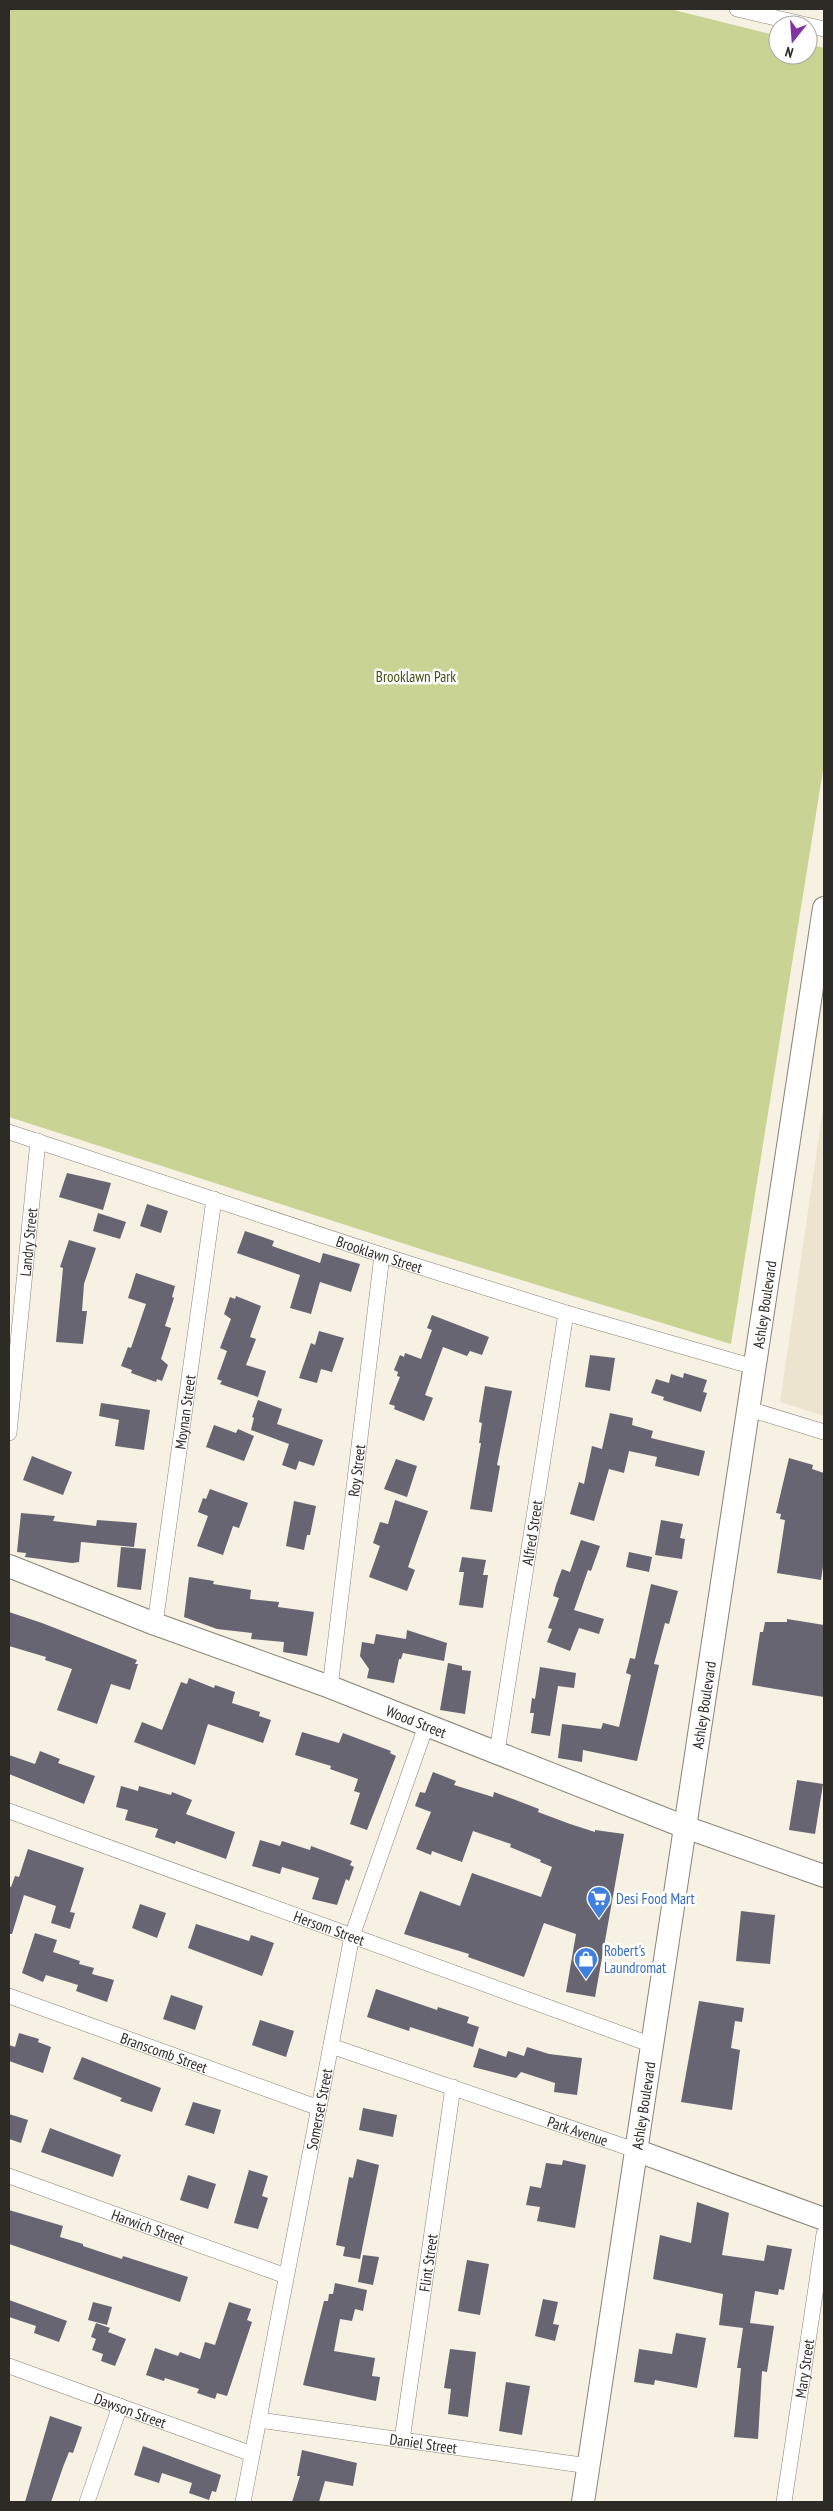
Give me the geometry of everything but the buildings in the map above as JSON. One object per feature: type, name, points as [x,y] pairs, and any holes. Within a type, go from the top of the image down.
[{"type":"main road","name":"Ashley Boulevard","points":[[583,2502],[635,2150],[750,1409],[754,1367],[824,908]]},
{"type":"main road","name":"Wood Street","points":[[9,1566],[155,1624],[330,1687],[685,1827],[824,1876]]},
{"type":"main road","name":"Park Avenue","points":[[635,2150],[824,2219]]},
{"type":"street","points":[[737,9],[824,29]]},
{"type":"street","name":"Brooklawn Street","points":[[9,1132],[382,1255],[566,1313],[754,1367]]},
{"type":"street","name":"Landry Street","points":[[9,1433],[38,1141]]},
{"type":"street","name":"Moynan Street","points":[[155,1624],[214,1199]]},
{"type":"street","name":"Roy Street","points":[[330,1687],[382,1255]]},
{"type":"street","name":"Alfred Street","points":[[497,1752],[566,1313]]},
{"type":"street","points":[[750,1409],[824,1432]]},
{"type":"street","name":"Somerset Street","points":[[242,2502],[352,1936],[426,1726]]},
{"type":"street","name":"Hersom Street","points":[[9,1811],[652,2045]]},
{"type":"street","name":"Branscomb Street","points":[[9,1996],[319,2108]]},
{"type":"street","name":"Park Avenue","points":[[331,2046],[635,2150]]},
{"type":"street","name":"Flint Street","points":[[402,2440],[453,2087]]},
{"type":"street","name":"Harwich Street","points":[[9,2176],[286,2276]]},
{"type":"street","name":"Mary Street","points":[[784,2502],[824,2234]]},
{"type":"street","name":"Dawson Street","points":[[9,2366],[252,2454]]},
{"type":"street","points":[[86,2502],[120,2406]]},
{"type":"street","name":"Daniel Street","points":[[259,2420],[589,2466]]},
{"type":"shaded area","points":[[824,1102],[824,1416],[780,1402]]},
{"type":"green space","name":"Brooklawn Park","points":[[9,9],[670,9],[768,34],[768,65],[818,65],[818,46],[824,48],[824,764],[731,1344],[436,1254],[9,1117]]},
{"type":"place","name":"Desi Food Mart","points":[[599,1919]]},
{"type":"place","name":"Robert's Laundromat","points":[[586,1980]]}]
